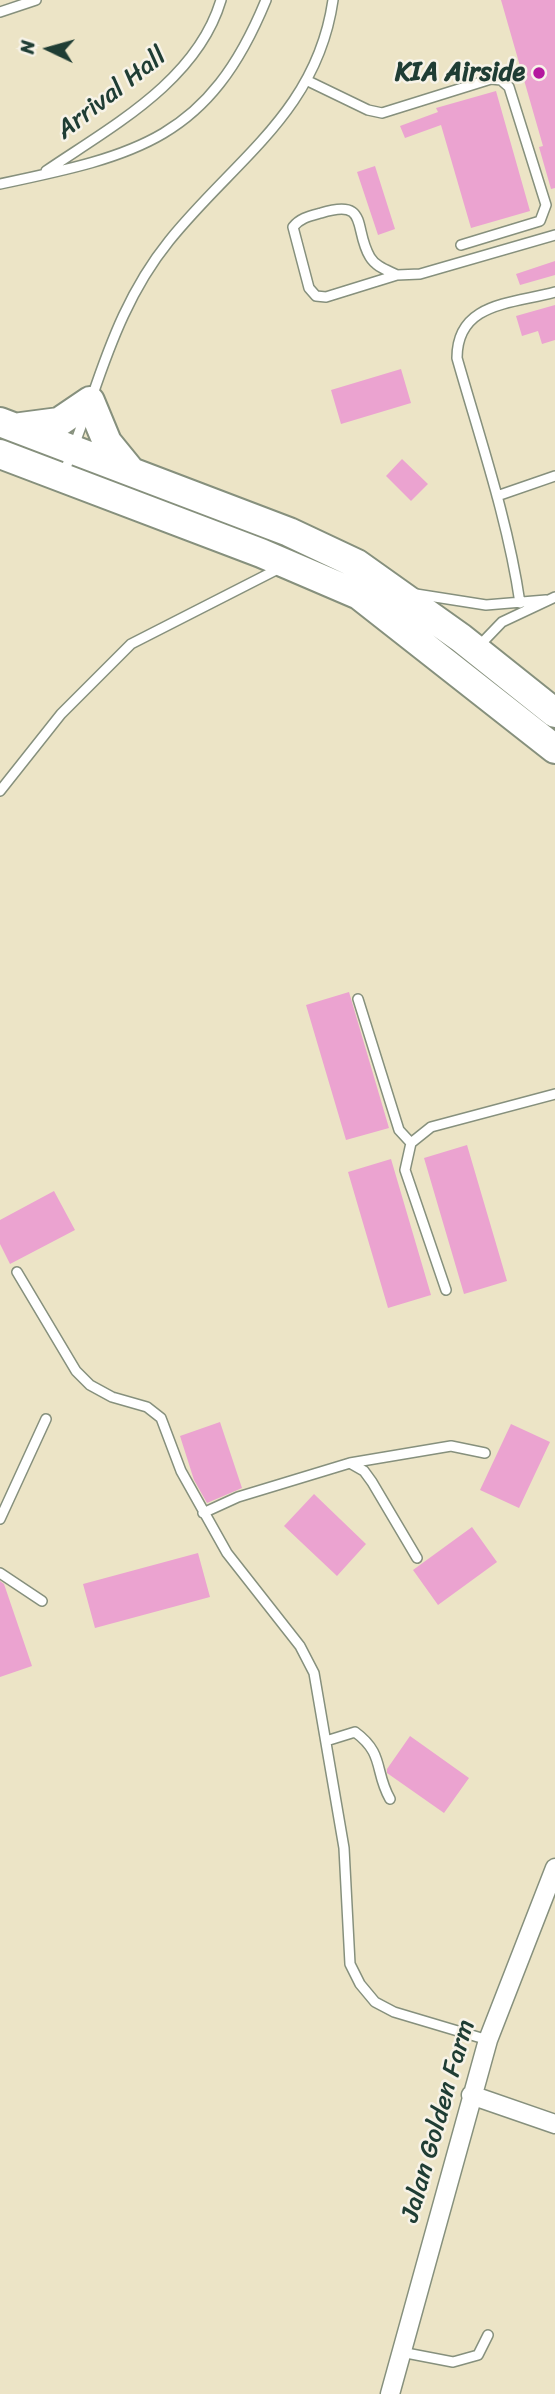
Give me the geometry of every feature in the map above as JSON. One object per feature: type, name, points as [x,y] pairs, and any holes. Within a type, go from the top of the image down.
[{"type":"highway","points":[[7,425],[60,422],[90,401],[107,442],[132,472]]},
{"type":"highway","points":[[7,425],[312,542],[357,564],[398,591],[555,713]]},
{"type":"highway","points":[[0,454],[288,564],[359,595],[555,749]]},
{"type":"street","name":"Jalan Golden Farm","points":[[390,2394],[488,2040],[555,1868]]},
{"type":"street","points":[[471,2095],[555,2124]]},
{"type":"lane","points":[[0,12],[36,0]]},
{"type":"lane","name":"Arrival Hall","points":[[39,176],[168,83],[198,50],[214,23],[221,0]]},
{"type":"lane","points":[[0,184],[109,158],[170,131],[204,104],[229,75],[250,40],[267,0]]},
{"type":"lane","points":[[62,477],[123,311],[169,241],[265,139],[308,81],[330,23],[333,0]]},
{"type":"lane","points":[[308,81],[368,110],[382,113],[491,79],[501,80],[509,86],[546,205],[545,215],[540,221],[461,245]]},
{"type":"lane","points":[[397,275],[379,267],[369,257],[357,215],[349,209],[340,207],[298,220],[293,227],[309,288],[316,296],[326,298],[397,275],[420,274],[555,235]]},
{"type":"lane","points":[[520,603],[514,563],[497,496],[457,358],[457,340],[464,324],[477,313],[555,292]]},
{"type":"lane","points":[[497,496],[555,476]]},
{"type":"lane","points":[[0,791],[61,713],[131,644],[288,564]]},
{"type":"lane","points":[[398,591],[486,605],[551,599]]},
{"type":"lane","points":[[476,650],[502,622],[551,599]]},
{"type":"lane","points":[[358,999],[399,1130],[411,1143]]},
{"type":"lane","points":[[446,1290],[405,1170],[411,1143],[431,1127],[555,1094]]},
{"type":"lane","points":[[17,1272],[76,1371],[90,1385],[112,1397],[147,1407],[161,1418],[181,1471],[203,1513],[227,1553],[300,1646],[314,1673],[344,1848],[350,1964],[360,1984],[375,2001],[394,2012],[488,2040]]},
{"type":"lane","points":[[0,1519],[46,1419]]},
{"type":"lane","points":[[203,1513],[238,1497],[351,1464],[451,1446],[485,1452]]},
{"type":"lane","points":[[351,1464],[364,1471],[372,1482],[416,1558]]},
{"type":"lane","points":[[0,1573],[42,1601]]},
{"type":"lane","points":[[326,1741],[355,1732],[372,1745],[384,1789],[390,1800]]},
{"type":"lane","points":[[401,2352],[453,2362],[478,2355],[488,2336]]},
{"type":"building","name":"KIA Airside","points":[[501,0],[555,0],[555,188],[551,189],[539,147],[543,146]]},
{"type":"building","points":[[496,91],[530,211],[471,228],[441,125],[405,138],[400,126],[438,112],[436,108]]},
{"type":"building","points":[[375,166],[395,229],[378,235],[357,172]]},
{"type":"building","points":[[555,261],[555,275],[520,285],[516,274]]},
{"type":"building","points":[[555,305],[555,340],[542,344],[538,331],[522,336],[516,316]]},
{"type":"building","points":[[401,369],[411,403],[341,424],[331,390]]},
{"type":"building","points":[[402,459],[428,484],[411,501],[386,476]]},
{"type":"building","points":[[349,992],[389,1128],[346,1140],[306,1005]]},
{"type":"building","points":[[467,1145],[507,1281],[464,1294],[424,1158]]},
{"type":"building","points":[[391,1159],[431,1295],[388,1308],[348,1172]]},
{"type":"building","points":[[54,1191],[75,1230],[10,1264],[0,1244],[0,1220]]},
{"type":"building","points":[[220,1422],[242,1488],[207,1503],[194,1480],[180,1436]]},
{"type":"building","points":[[511,1424],[550,1442],[519,1508],[480,1490]]},
{"type":"building","points":[[314,1494],[366,1544],[337,1576],[284,1526]]},
{"type":"building","points":[[472,1527],[497,1562],[438,1605],[413,1570]]},
{"type":"building","points":[[198,1553],[210,1597],[95,1628],[83,1584]]},
{"type":"building","points":[[0,1581],[4,1584],[32,1666],[0,1677]]},
{"type":"building","points":[[410,1736],[469,1778],[444,1813],[387,1773],[387,1769]]},
{"type":"place","name":"KIA Airside","points":[[539,73]]}]
